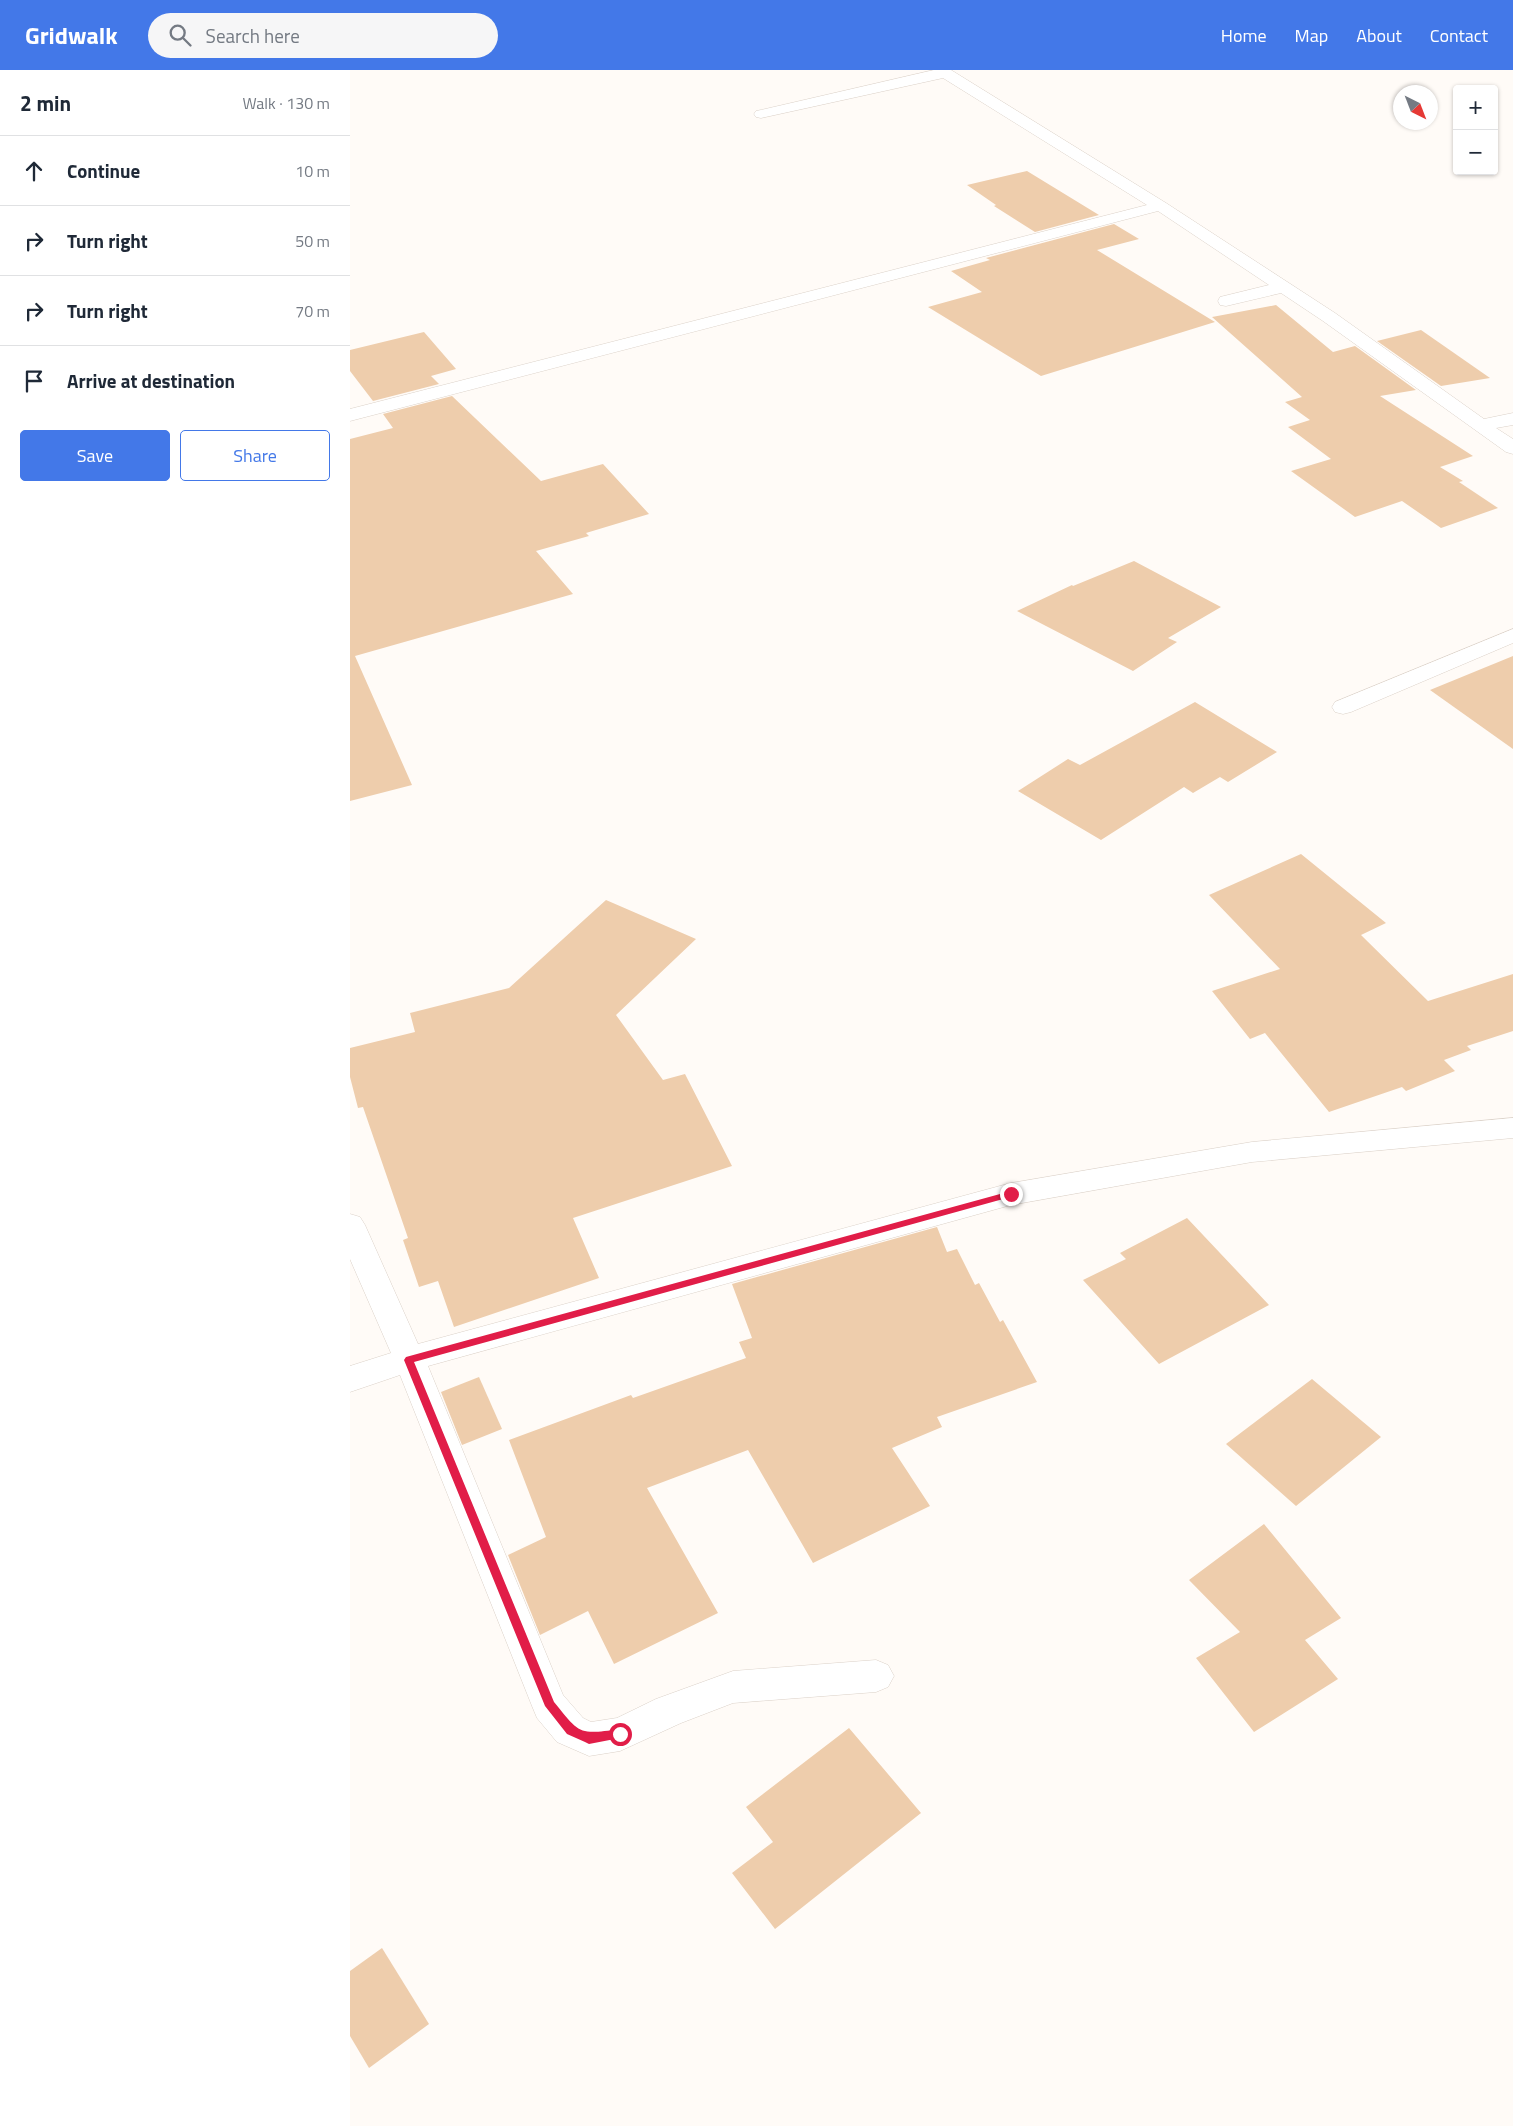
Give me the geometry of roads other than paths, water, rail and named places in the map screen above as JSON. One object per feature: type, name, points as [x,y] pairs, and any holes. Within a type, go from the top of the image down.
[{"type":"street","points":[[761,114],[943,71],[1160,206],[1283,287],[1513,448]]},
{"type":"street","points":[[350,415],[1160,206]]},
{"type":"street","points":[[1226,301],[1283,287]]},
{"type":"street","points":[[1480,425],[1513,419]]},
{"type":"street","points":[[1343,707],[1513,636]]},
{"type":"street","points":[[350,1379],[409,1360],[1011,1194],[1252,1152],[1513,1128]]},
{"type":"street","points":[[350,1225],[409,1360],[550,1706],[570,1730],[589,1739],[620,1734],[669,1711],[733,1687],[876,1676]]}]
